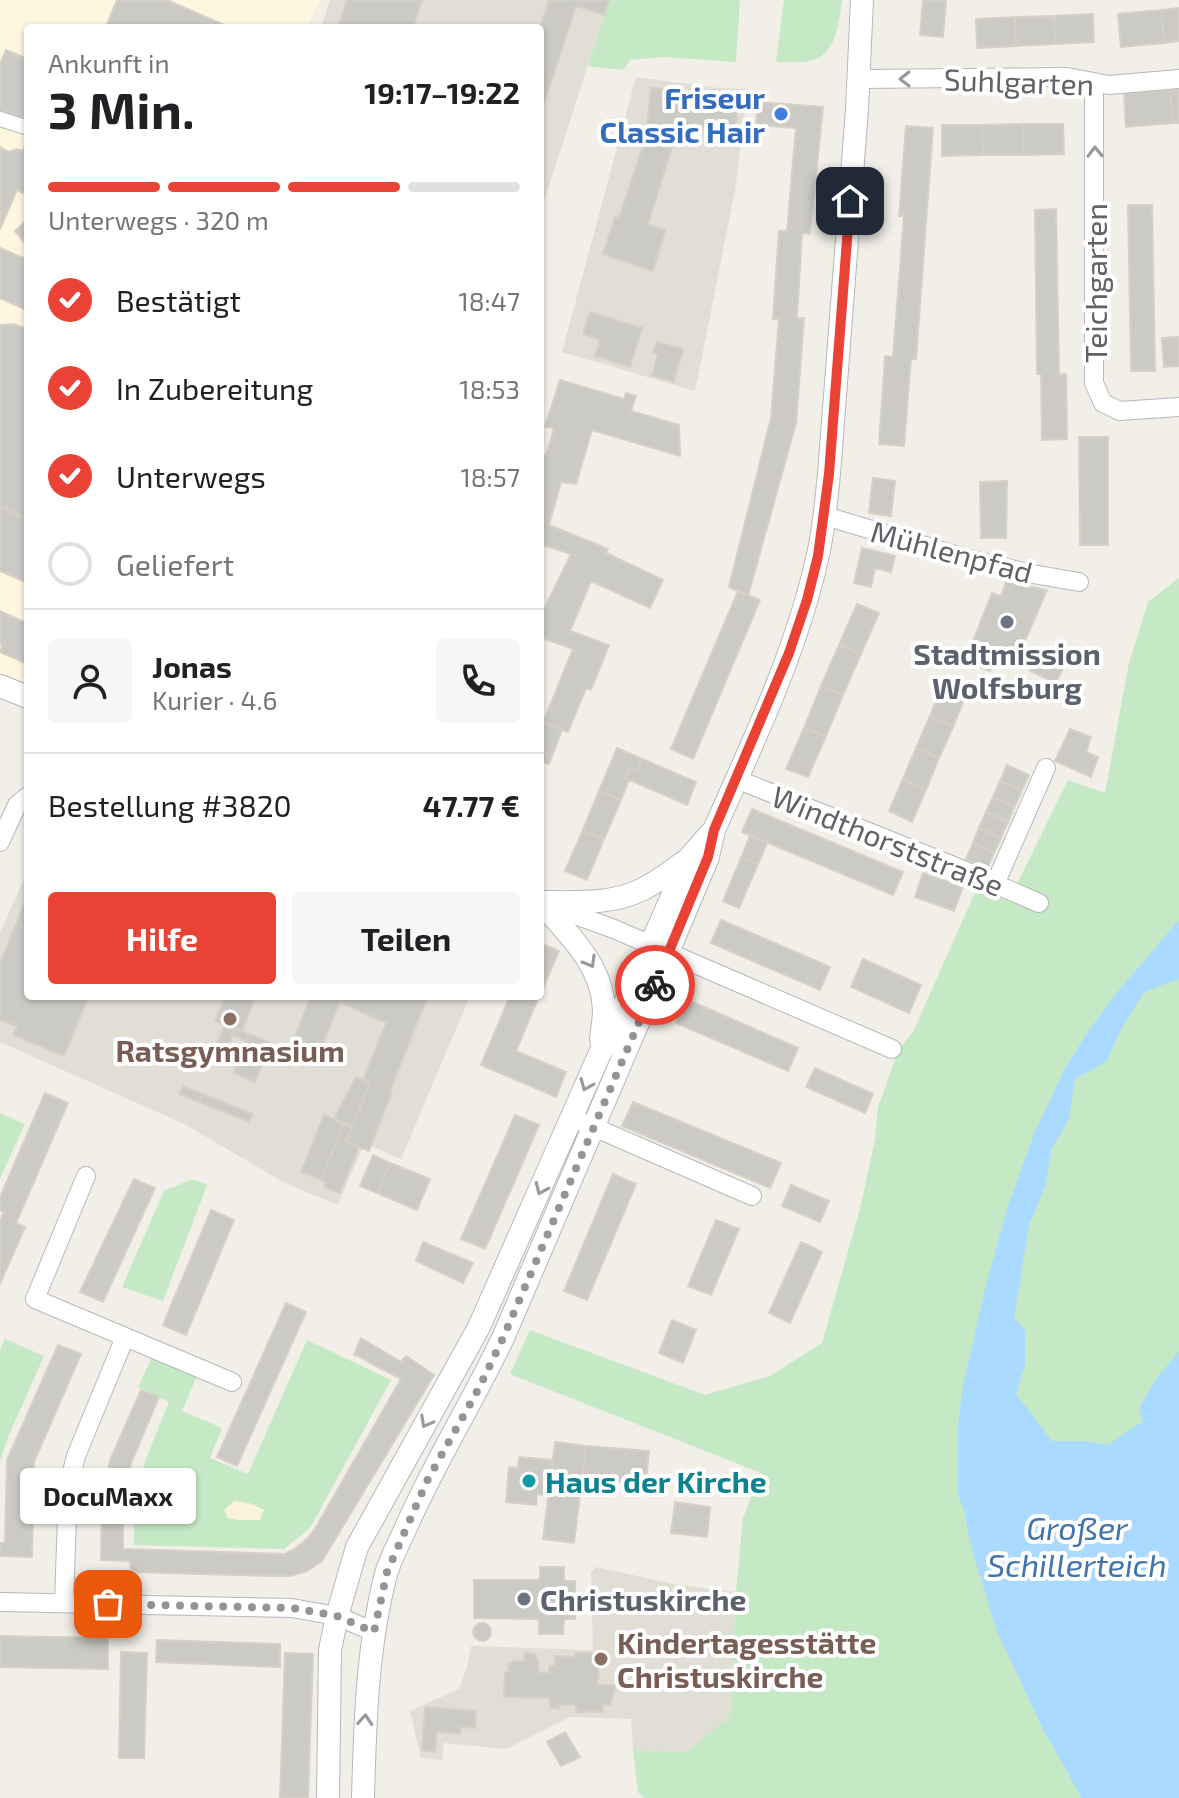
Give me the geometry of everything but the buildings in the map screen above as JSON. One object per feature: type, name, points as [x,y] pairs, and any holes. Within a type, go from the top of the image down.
[{"type":"street","points":[[600,1053],[708,857],[714,830],[789,653],[818,556],[825,516],[859,79],[862,0]]},
{"type":"street","name":"Suhlgarten","points":[[859,79],[1067,77],[1109,85],[1179,79]]},
{"type":"street","name":"Teichgarten","points":[[1094,83],[1094,383],[1103,403],[1120,411],[1179,407]]},
{"type":"street","points":[[0,119],[24,127]]},
{"type":"street","name":"Mühlenpfad","points":[[825,516],[969,559],[1079,582]]},
{"type":"street","points":[[0,686],[24,695]]},
{"type":"street","points":[[995,884],[1046,768]]},
{"type":"street","name":"Windthorststraße","points":[[736,779],[1039,903]]},
{"type":"street","points":[[0,842],[17,805],[24,799]]},
{"type":"street","points":[[544,902],[595,902],[638,892],[689,858],[714,830]]},
{"type":"street","points":[[328,1798],[330,1650],[357,1547],[479,1327],[583,1122],[660,948],[689,858]]},
{"type":"street","points":[[544,903],[660,948],[892,1049]]},
{"type":"street","points":[[363,1798],[365,1718],[374,1632],[387,1572],[427,1481],[503,1338],[583,1122],[600,1053],[604,1011],[597,976],[581,948],[544,906]]},
{"type":"street","points":[[583,1122],[752,1196]]},
{"type":"street","points":[[86,1176],[35,1299],[232,1382]]},
{"type":"street","points":[[64,1603],[68,1488],[76,1456],[125,1337]]},
{"type":"street","points":[[0,1602],[292,1608],[337,1616],[374,1632]]},
{"type":"shaded area","points":[[0,0],[320,0],[308,24],[24,24],[24,682],[0,673]]},
{"type":"shaded area","points":[[330,0],[347,0],[339,24],[322,24]]},
{"type":"shaded area","points":[[422,0],[609,0],[544,202],[544,24],[414,24]]},
{"type":"shaded area","points":[[636,77],[748,89],[735,190],[695,391],[562,352]]},
{"type":"shaded area","name":"Ratsgymnasium","points":[[24,879],[24,1000],[468,1000],[401,1159],[371,1146],[369,1151],[362,1149],[338,1205],[285,1183],[184,1124],[0,1042],[0,933]]},
{"type":"shaded area","name":"Kindertagesstätte Christuskirche","points":[[597,1567],[673,1584],[736,1592],[730,1716],[686,1752],[633,1750],[631,1719],[570,1717],[506,1749],[444,1743],[442,1760],[421,1758],[410,1711],[459,1689],[471,1646],[593,1650],[591,1572]]},
{"type":"green space","points":[[609,0],[740,0],[736,62],[664,57],[630,60],[623,70],[588,66]]},
{"type":"green space","points":[[784,0],[842,0],[835,36],[819,58],[806,62],[776,62]]},
{"type":"green space","points":[[1179,578],[1179,1798],[644,1798],[638,1792],[633,1750],[686,1752],[730,1716],[743,1518],[761,1473],[510,1374],[530,1330],[705,1395],[770,1376],[822,1343],[860,1209],[875,1140],[878,1107],[899,1049],[913,1032],[981,879],[1013,892],[1068,780],[1105,793],[1129,663],[1148,602]]},
{"type":"green space","points":[[0,1113],[25,1124],[0,1178]]},
{"type":"green space","points":[[192,1179],[207,1185],[163,1301],[122,1287],[164,1191]]},
{"type":"green space","points":[[5,1339],[44,1356],[0,1461],[0,1349]]},
{"type":"green space","points":[[307,1340],[391,1380],[310,1528],[284,1549],[134,1545],[134,1508],[144,1464],[169,1402],[138,1387],[153,1355],[198,1374],[182,1411],[222,1428],[210,1458],[248,1474]]},
{"type":"sand","points":[[234,1501],[264,1510],[260,1520],[228,1518],[224,1510]]},
{"type":"water","name":"Großer Schillerteich","points":[[1179,920],[1179,979],[1144,992],[1120,1031],[1107,1061],[1075,1079],[1069,1119],[1052,1148],[1045,1187],[1029,1225],[1014,1318],[1025,1330],[1025,1365],[1016,1394],[1052,1441],[1108,1445],[1143,1421],[1139,1408],[1154,1382],[1179,1351],[1179,1798],[1082,1798],[1045,1733],[997,1632],[957,1493],[958,1425],[963,1385],[987,1281],[1008,1206],[1034,1134],[1064,1070],[1087,1033]]},
{"type":"way so far","points":[[108,1604],[292,1608],[337,1616],[374,1632],[387,1572],[427,1481],[503,1338],[655,985]]},
{"type":"place","name":"Friseur Classic Hair","points":[[781,114]]},
{"type":"place","name":"Stadtmission Wolfsburg","points":[[1007,622]]},
{"type":"place","name":"Ratsgymnasium","points":[[230,1019]]},
{"type":"place","name":"Haus der Kirche","points":[[529,1481]]},
{"type":"place","name":"Christuskirche","points":[[524,1599]]},
{"type":"place","name":"DocuMaxx","points":[[108,1604]]},
{"type":"place","name":"Kindertagesstätte Christuskirche","points":[[601,1659]]},
{"type":"route","points":[[655,985],[708,857],[714,830],[789,653],[818,556],[829,474],[850,201]]}]
